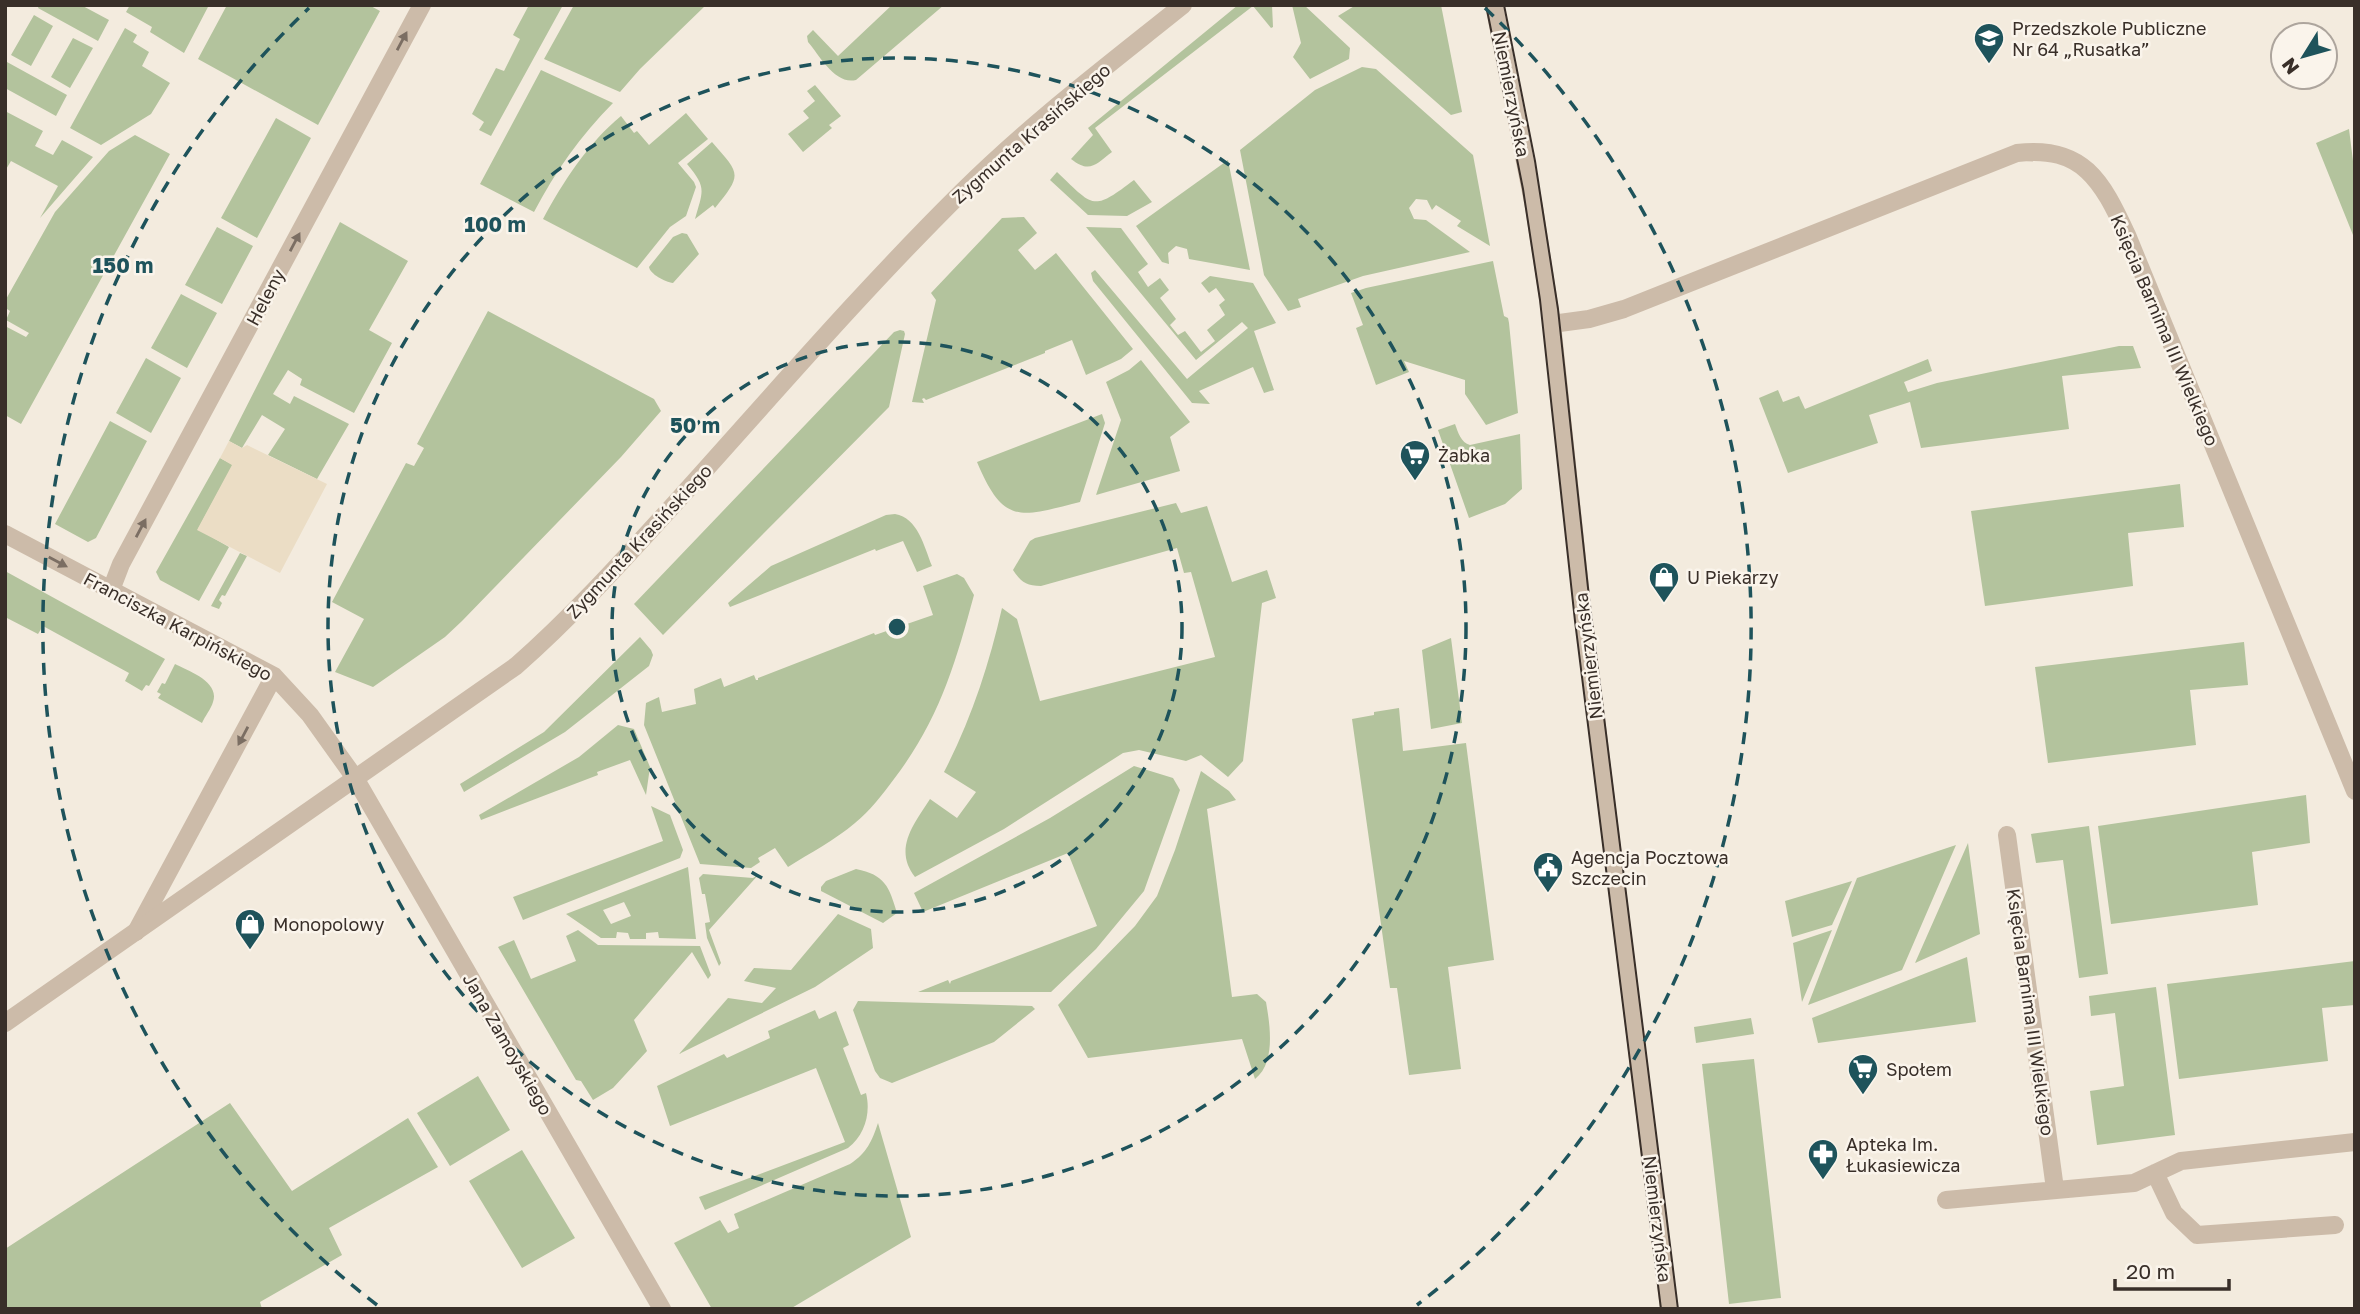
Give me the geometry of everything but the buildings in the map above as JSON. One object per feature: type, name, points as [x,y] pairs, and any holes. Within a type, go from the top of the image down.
[{"type":"street","name":"Heleny","points":[[111,590],[121,564],[422,5]]},
{"type":"street","name":"Zygmunta Krasińskiego","points":[[5,1023],[487,688],[547,639],[606,579],[896,260],[969,184],[1055,108],[1183,5]]},
{"type":"street","name":"Niemierzyńska","points":[[1494,5],[1532,194],[1552,324],[1581,606],[1669,1309]]},
{"type":"street","name":"Księcia Barnima III Wielkiego","points":[[1552,324],[1589,319],[1624,309],[2017,153],[2050,152],[2065,156],[2081,165],[2105,194],[2127,235],[2355,791]]},
{"type":"street","name":"Franciszka Karpińskiego","points":[[5,534],[274,676],[303,706],[355,778]]},
{"type":"street","name":"Zygmunta Krasińskiego","points":[[136,932],[274,676]]},
{"type":"street","name":"Jana Zamoyskiego","points":[[355,778],[662,1309]]},
{"type":"street","name":"Księcia Barnima III Wielkiego","points":[[2007,835],[2055,1189]]},
{"type":"street","points":[[1946,1200],[2134,1183],[2181,1161],[2355,1142]]},
{"type":"street","points":[[2155,1173],[2174,1213],[2197,1235],[2335,1225]]},
{"type":"green space","points":[[39,5],[81,5],[109,20],[98,41],[38,8]]},
{"type":"green space","points":[[130,5],[209,5],[184,53],[150,32],[152,27],[126,12]]},
{"type":"green space","points":[[227,5],[369,5],[380,11],[318,125],[198,59]]},
{"type":"green space","points":[[529,5],[563,5],[491,136],[479,130],[484,122],[472,114],[496,68],[504,71],[520,39],[513,35]]},
{"type":"green space","points":[[574,5],[706,5],[620,92],[544,59]]},
{"type":"green space","points":[[892,5],[944,5],[856,80],[841,78],[835,74],[808,42],[807,36],[813,30],[838,56]]},
{"type":"green space","points":[[1238,5],[1272,5],[1273,27],[1271,28],[1253,6],[1095,128],[1112,152],[1088,167],[1071,159],[1093,135],[1088,128]]},
{"type":"green space","points":[[1292,5],[1304,5],[1350,48],[1349,59],[1310,79],[1293,57],[1301,43]]},
{"type":"green space","points":[[1356,5],[1441,5],[1462,112],[1451,115],[1338,16]]},
{"type":"green space","points":[[34,15],[53,26],[31,66],[11,55]]},
{"type":"green space","points":[[125,28],[137,35],[133,42],[149,52],[142,66],[170,83],[151,114],[101,145],[70,128]]},
{"type":"green space","points":[[73,38],[93,48],[70,88],[51,77]]},
{"type":"green space","points":[[7,62],[67,95],[56,116],[5,88]]},
{"type":"green space","points":[[1362,67],[1376,69],[1473,155],[1490,246],[1457,226],[1461,221],[1436,205],[1432,210],[1427,200],[1416,199],[1409,208],[1414,219],[1426,220],[1470,252],[1363,276],[1298,299],[1301,307],[1288,311],[1264,275],[1240,150],[1315,90]]},
{"type":"green space","points":[[541,70],[613,103],[569,154],[534,212],[480,184]]},
{"type":"green space","points":[[815,85],[841,116],[829,125],[832,128],[803,152],[788,134],[809,118],[803,111],[815,101],[807,91]]},
{"type":"green space","points":[[5,111],[43,131],[35,146],[53,155],[62,140],[93,157],[40,218],[58,186],[11,161],[5,171]]},
{"type":"green space","points":[[686,113],[708,139],[678,163],[696,187],[686,216],[670,227],[637,268],[543,219],[577,164],[621,116],[634,133],[637,131],[649,145]]},
{"type":"green space","points":[[276,118],[311,138],[257,238],[221,218]]},
{"type":"green space","points":[[2349,129],[2355,177],[2355,240],[2316,143]]},
{"type":"green space","points":[[135,135],[170,154],[21,424],[5,415],[5,326],[26,337],[29,333],[6,320],[10,311],[5,301],[55,212],[109,151]]},
{"type":"green space","points":[[712,142],[733,168],[734,181],[715,208],[713,205],[695,219],[702,190],[687,164]]},
{"type":"green space","points":[[1228,160],[1250,270],[1189,259],[1187,249],[1176,246],[1168,253],[1169,264],[1162,262],[1136,226]]},
{"type":"green space","points":[[1057,172],[1079,193],[1094,201],[1109,197],[1134,180],[1152,202],[1127,216],[1088,215],[1050,180]]},
{"type":"green space","points":[[1024,217],[1037,233],[1018,250],[1035,270],[1056,253],[1133,349],[1121,359],[1086,375],[1072,340],[926,400],[924,398],[924,403],[912,402],[936,300],[931,293],[1002,218]]},
{"type":"green space","points":[[340,222],[408,261],[369,330],[392,343],[354,413],[300,385],[302,379],[288,370],[273,394],[290,404],[294,396],[349,424],[317,479],[268,455],[285,429],[262,415],[242,448],[229,441]]},
{"type":"green space","points":[[217,227],[253,246],[222,304],[185,285]]},
{"type":"green space","points":[[1086,227],[1121,228],[1148,264],[1138,272],[1148,287],[1160,278],[1169,290],[1160,298],[1176,319],[1170,325],[1178,335],[1185,331],[1201,352],[1215,341],[1207,330],[1225,315],[1219,305],[1225,300],[1216,288],[1209,293],[1201,283],[1210,276],[1253,283],[1276,323],[1254,331],[1274,390],[1264,393],[1253,367],[1199,391],[1210,404],[1192,403],[1093,281],[1091,273],[1095,270],[1187,379],[1248,328],[1242,322],[1196,360]]},
{"type":"green space","points":[[687,234],[699,254],[673,283],[655,275],[649,267],[673,237]]},
{"type":"green space","points":[[1493,261],[1504,316],[1509,323],[1518,413],[1486,425],[1465,394],[1465,380],[1404,361],[1409,372],[1376,385],[1356,328],[1363,325],[1351,293]]},
{"type":"green space","points":[[181,294],[217,313],[187,368],[151,348]]},
{"type":"green space","points":[[488,311],[654,399],[661,411],[621,457],[462,621],[445,637],[373,687],[335,672],[364,619],[332,602],[406,463],[414,466],[424,448],[417,444]]},
{"type":"green space","points":[[900,330],[905,334],[889,407],[663,635],[634,604],[894,332]]},
{"type":"green space","points":[[2119,346],[2133,346],[2141,368],[2062,376],[2069,429],[1921,448],[1910,402],[1869,415],[1878,443],[1788,473],[1759,398],[1778,390],[1783,402],[1799,396],[1805,409],[1928,359],[1932,371],[1904,382],[1908,392],[1937,383]]},
{"type":"green space","points":[[146,358],[181,378],[151,433],[116,413]]},
{"type":"green space","points":[[1141,360],[1190,422],[1170,437],[1180,471],[1096,495],[1121,420],[1106,382]]},
{"type":"green space","points":[[1102,414],[1105,423],[1080,502],[1028,513],[1016,512],[1006,507],[996,497],[977,462]]},
{"type":"green space","points":[[110,421],[147,441],[96,538],[88,542],[55,524]]},
{"type":"green space","points":[[1455,424],[1462,440],[1470,445],[1520,434],[1522,489],[1505,504],[1469,518],[1438,430]]},
{"type":"green space","points":[[220,458],[233,465],[198,529],[229,547],[199,601],[160,580],[156,572]]},
{"type":"green space","points":[[2180,484],[2184,527],[2128,533],[2133,586],[1985,606],[1971,511]]},
{"type":"green space","points":[[1176,503],[1181,513],[1207,506],[1232,582],[1267,570],[1276,598],[1262,603],[1243,761],[1228,777],[1201,755],[1186,761],[1139,750],[1123,753],[1004,829],[915,877],[906,857],[906,847],[912,827],[930,799],[957,818],[976,792],[944,772],[978,692],[1002,608],[1017,619],[1040,701],[1215,657],[1191,572],[1184,573],[1177,548],[1041,586],[1024,582],[1013,570],[1030,541],[1035,538]]},
{"type":"green space","points":[[895,514],[915,527],[932,566],[917,572],[903,541],[876,551],[875,549],[730,607],[728,603],[771,566],[886,515]]},
{"type":"green space","points":[[240,553],[247,556],[225,596],[222,595],[219,600],[222,603],[219,609],[211,606]]},
{"type":"green space","points":[[5,571],[165,659],[149,686],[146,685],[142,691],[125,681],[129,673],[43,626],[38,634],[5,617]]},
{"type":"green space","points":[[957,574],[964,578],[974,595],[944,691],[910,757],[871,808],[839,835],[788,867],[775,848],[758,858],[760,862],[751,868],[700,864],[644,725],[646,703],[659,697],[662,712],[696,704],[694,689],[721,678],[724,687],[754,675],[758,680],[874,633],[875,635],[933,615],[923,586]]},
{"type":"green space","points":[[640,637],[653,655],[649,666],[565,732],[464,792],[460,784],[544,732]]},
{"type":"green space","points":[[1451,638],[1462,723],[1431,729],[1422,650]]},
{"type":"green space","points":[[2244,642],[2248,685],[2190,690],[2196,745],[2048,763],[2035,667]]},
{"type":"green space","points":[[175,664],[202,678],[212,689],[213,702],[202,723],[158,698],[161,694],[157,692],[162,683],[165,684]]},
{"type":"green space","points":[[1399,708],[1403,751],[1466,743],[1494,960],[1448,967],[1461,1069],[1409,1075],[1397,988],[1390,988],[1352,719]]},
{"type":"green space","points":[[618,725],[634,729],[650,767],[646,795],[630,760],[481,820],[479,815],[579,757]]},
{"type":"green space","points":[[1134,766],[1173,778],[1180,790],[1144,891],[1096,949],[1051,992],[918,992],[948,980],[950,984],[951,981],[1097,926],[1068,853],[923,912],[914,893],[1050,818]]},
{"type":"green space","points":[[1201,771],[1229,791],[1236,800],[1207,809],[1232,997],[1257,994],[1266,1002],[1270,1032],[1269,1054],[1262,1072],[1255,1079],[1242,1039],[1088,1058],[1058,1005],[1135,926],[1157,896]]},
{"type":"green space","points":[[2306,795],[2310,843],[2252,852],[2258,905],[2111,924],[2098,826]]},
{"type":"green space","points":[[651,806],[670,815],[683,850],[680,858],[523,920],[513,897],[663,841]]},
{"type":"green space","points":[[2089,826],[2108,974],[2079,978],[2063,860],[2036,863],[2031,834]]},
{"type":"green space","points":[[1968,843],[1980,934],[1915,963]]},
{"type":"green space","points":[[1956,845],[1902,970],[1808,1005],[1857,878]]},
{"type":"green space","points":[[688,867],[696,939],[659,938],[658,932],[646,933],[646,939],[630,939],[628,933],[617,932],[616,938],[601,938],[566,914]],"holes":[[[624,902],[631,916],[611,924],[603,910]]]},
{"type":"green space","points":[[856,869],[880,878],[888,889],[897,913],[883,923],[821,891],[826,881]]},
{"type":"green space","points":[[703,874],[753,878],[759,874],[709,930],[721,963],[719,966],[707,938],[705,923],[710,922],[699,878]]},
{"type":"green space","points":[[1852,881],[1832,925],[1792,937],[1785,901]]},
{"type":"green space","points":[[838,914],[871,929],[873,948],[815,987],[679,1054],[728,998],[762,1003],[776,988],[744,981],[754,968],[791,970]]},
{"type":"green space","points":[[578,930],[598,945],[700,946],[711,975],[708,979],[692,952],[634,1020],[647,1051],[613,1088],[593,1100],[581,1081],[576,1080],[498,947],[514,940],[531,979],[576,961],[566,936]]},
{"type":"green space","points":[[1832,930],[1802,1002],[1793,943]]},
{"type":"green space","points":[[1967,957],[1976,1022],[1818,1043],[1812,1018]]},
{"type":"green space","points":[[2355,961],[2355,1005],[2322,1008],[2328,1061],[2179,1079],[2167,984]]},
{"type":"green space","points":[[2156,987],[2175,1135],[2097,1145],[2090,1091],[2124,1086],[2115,1013],[2091,1016],[2089,996]]},
{"type":"green space","points":[[858,1001],[1032,1006],[1035,1009],[994,1042],[892,1083],[880,1078],[875,1071],[853,1010]]},
{"type":"green space","points":[[815,1010],[819,1019],[836,1011],[849,1045],[843,1048],[861,1095],[866,1093],[867,1116],[859,1137],[848,1148],[705,1210],[699,1197],[845,1142],[816,1068],[670,1126],[657,1086],[724,1054],[727,1058],[770,1038],[768,1031]]},
{"type":"green space","points":[[1751,1018],[1754,1034],[1696,1043],[1694,1027]]},
{"type":"green space","points":[[1754,1059],[1781,1298],[1729,1304],[1702,1064]]},
{"type":"green space","points":[[478,1076],[510,1130],[450,1166],[417,1113]]},
{"type":"green space","points":[[230,1103],[292,1191],[408,1118],[438,1167],[329,1228],[342,1255],[260,1302],[262,1309],[5,1309],[5,1249]]},
{"type":"green space","points":[[878,1123],[911,1237],[790,1309],[712,1309],[674,1243],[720,1220],[728,1233],[739,1228],[734,1214],[850,1164],[868,1146]]},
{"type":"green space","points":[[522,1150],[575,1238],[522,1268],[469,1181]]},
{"type":"shaded area","points":[[229,441],[242,448],[247,445],[327,484],[280,573],[197,530],[232,465],[220,458]]},
{"type":"tram line","points":[[1486,5],[1523,189],[1540,300],[1575,621],[1661,1309]]},
{"type":"tram line","points":[[1504,5],[1535,161],[1558,309],[1589,597],[1678,1309]]},
{"type":"place","name":"Przedszkole Publiczne Nr 64 „Rusałka”","points":[[1989,65]]},
{"type":"place","name":"Żabka","points":[[1415,482]]},
{"type":"place","name":"U Piekarzy","points":[[1664,604]]},
{"type":"place","name":"Agencja Pocztowa Szczecin","points":[[1548,894]]},
{"type":"place","name":"Monopolowy","points":[[250,951]]},
{"type":"place","name":"Społem","points":[[1863,1096]]},
{"type":"place","name":"Apteka Im. Łukasiewicza","points":[[1823,1181]]}]
